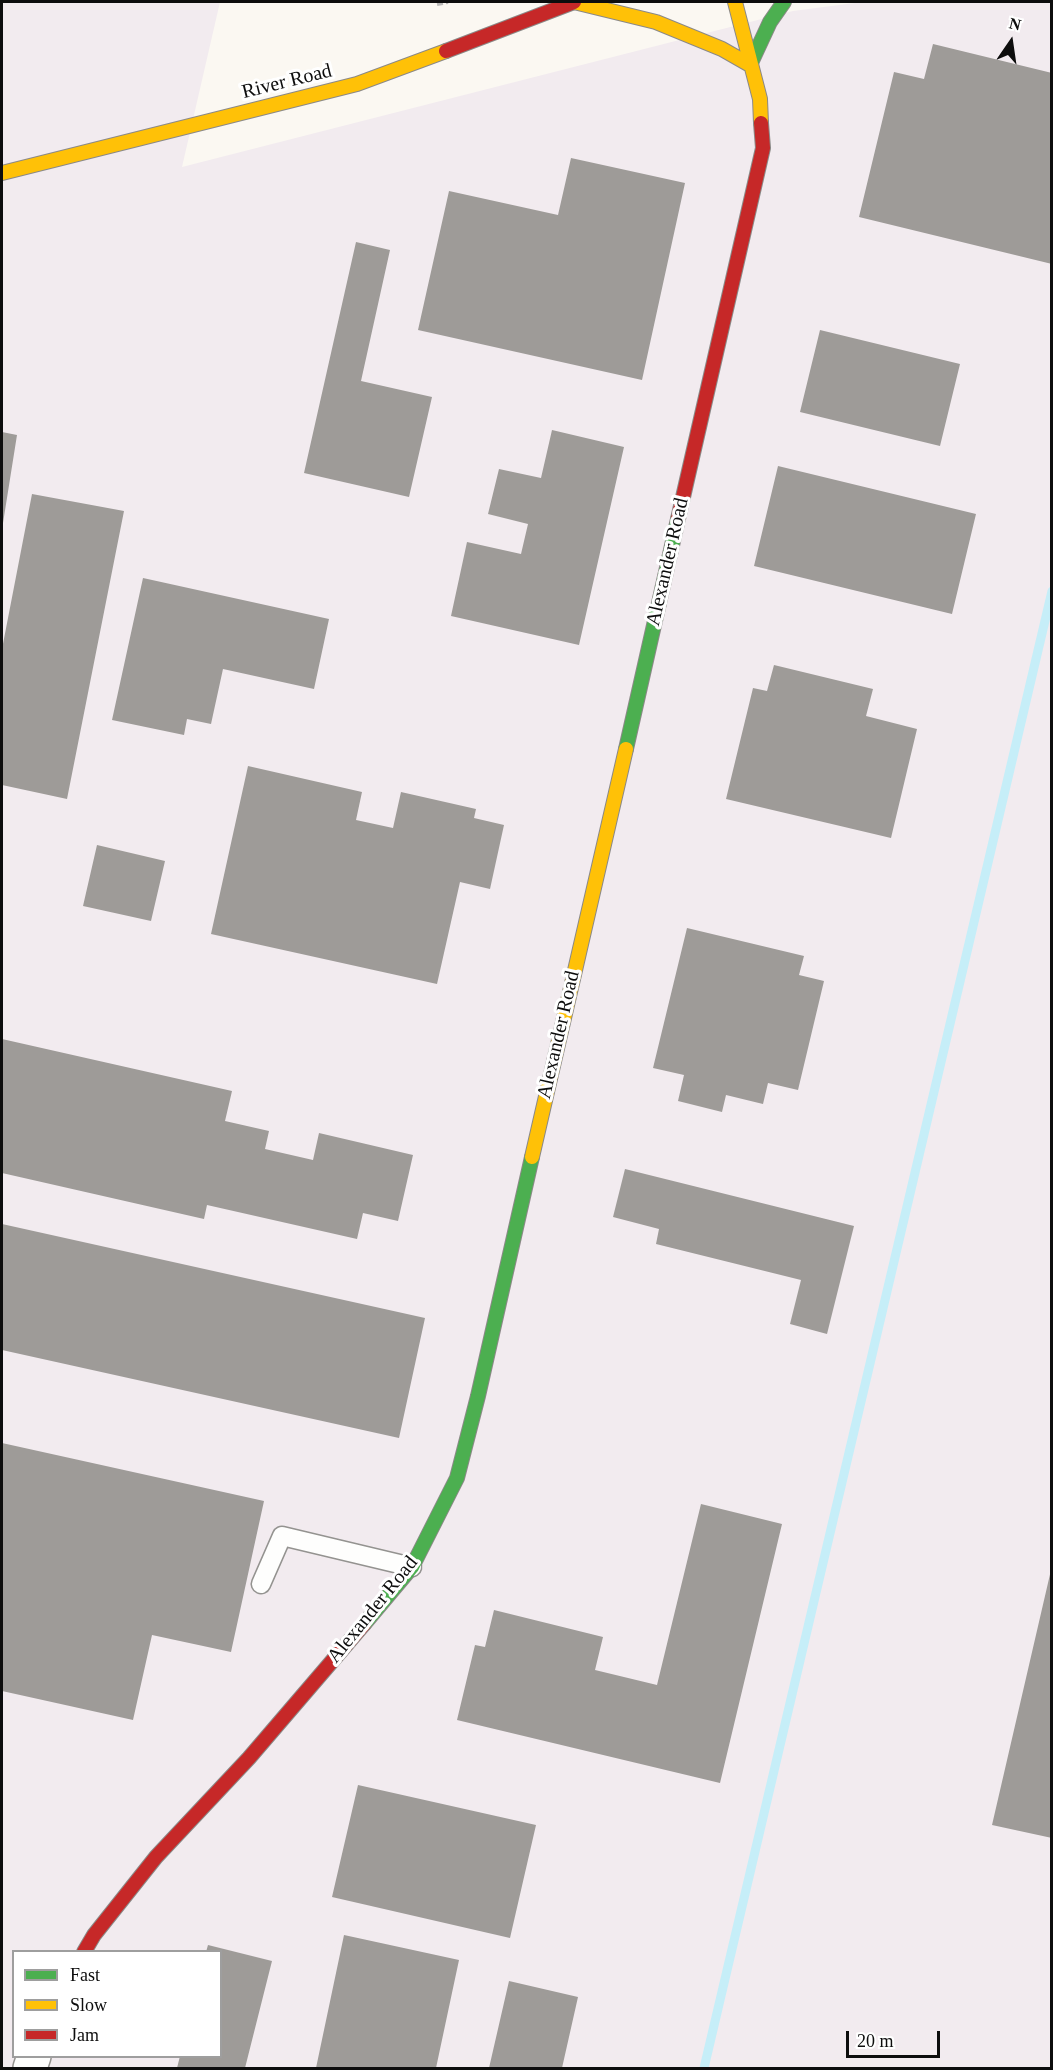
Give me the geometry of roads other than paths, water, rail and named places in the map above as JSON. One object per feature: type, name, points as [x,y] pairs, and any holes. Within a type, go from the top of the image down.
[{"type":"street","points":[[574,2],[656,22],[722,49],[750,65],[770,22],[784,2]]},
{"type":"street","name":"River Road","points":[[2,173],[357,84],[574,2]]},
{"type":"street","name":"Alexander Road","points":[[85,1950],[94,1935],[156,1857],[256,1749],[412,1567],[457,1478],[478,1396],[763,148],[760,99],[735,2]]},
{"type":"lane","points":[[261,1584],[282,1536],[412,1567]]},
{"type":"waterway","points":[[704,2068],[1052,591]]}]
